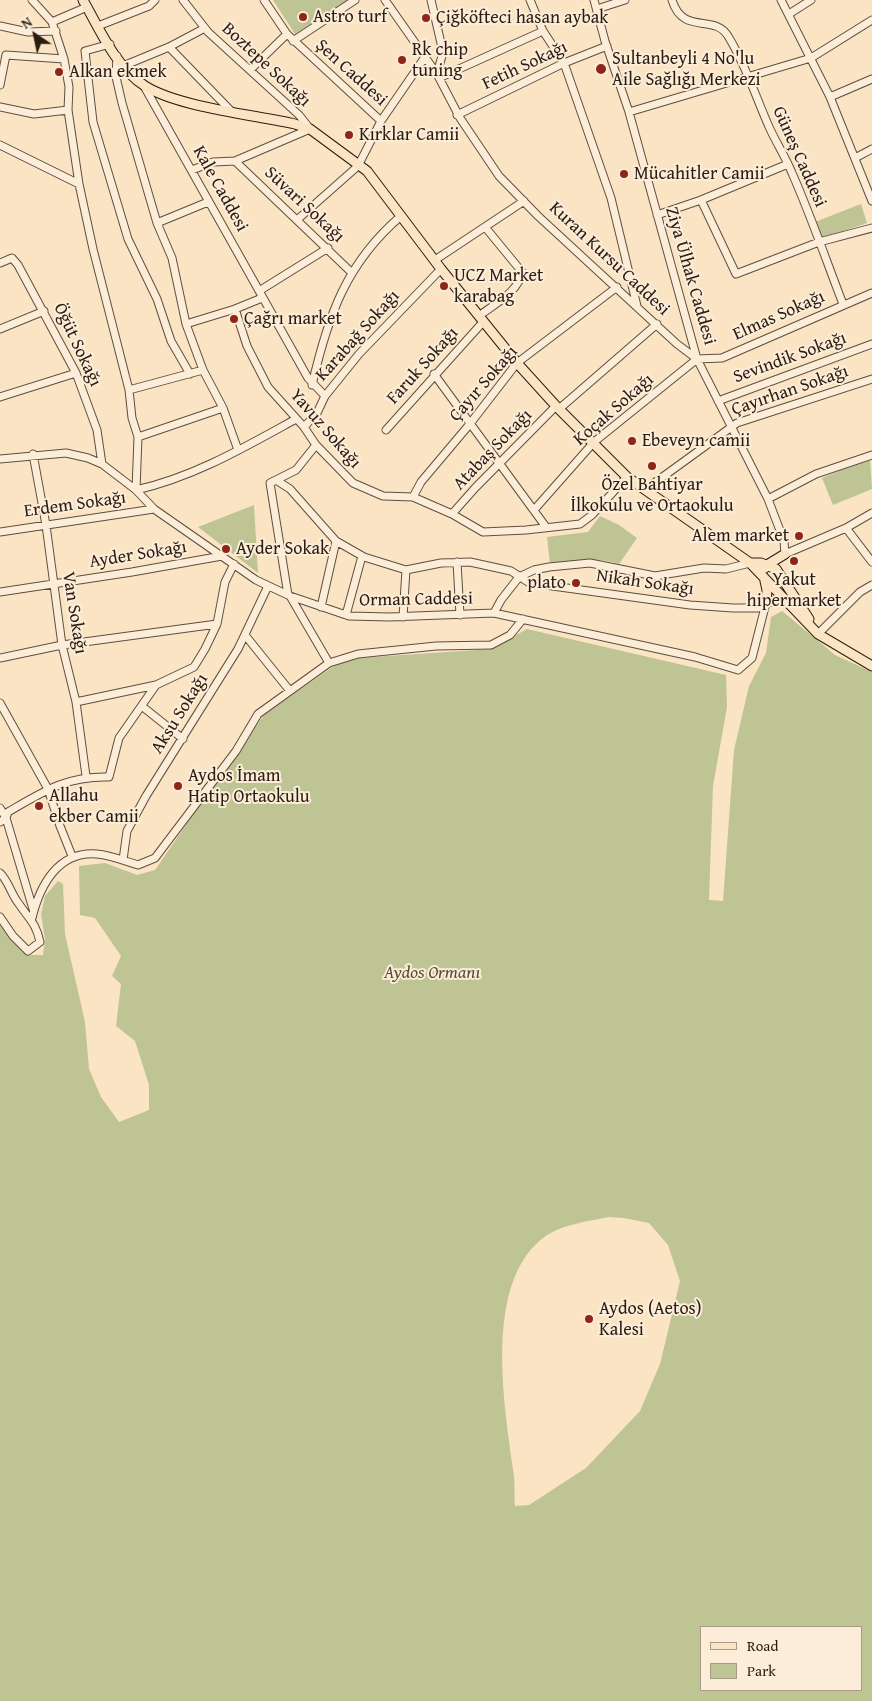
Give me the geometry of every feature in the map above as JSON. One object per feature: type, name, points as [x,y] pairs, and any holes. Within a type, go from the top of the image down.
[{"type":"main road","name":"Kale Caddesi","points":[[85,4],[123,66],[144,86]]},
{"type":"main road","points":[[144,86],[185,102],[295,124],[310,129],[358,166],[367,170],[441,269],[517,363],[558,408],[627,477],[750,563],[818,634],[871,666]]},
{"type":"main road","points":[[764,579],[771,567],[785,554]]},
{"type":"main road","points":[[750,563],[771,567],[818,634]]},
{"type":"main road","points":[[766,604],[772,588],[777,582],[771,567]]},
{"type":"main road","points":[[764,579],[768,590],[766,604]]},
{"type":"street","points":[[32,0],[52,22],[64,59],[69,87],[68,110],[79,184],[93,249],[129,390],[132,418],[138,437],[136,490],[158,485],[220,460],[296,419]]},
{"type":"street","points":[[98,26],[149,6],[155,0]]},
{"type":"street","name":"Boztepe Sokağı","points":[[183,0],[205,28],[299,115],[310,129]]},
{"type":"street","name":"Şen Caddesi","points":[[264,0],[293,41],[381,121]]},
{"type":"street","points":[[293,41],[355,0]]},
{"type":"street","name":"Kuran Kursu Caddesi","points":[[385,0],[438,76],[457,115],[499,176],[676,344],[697,359],[768,499],[784,541],[785,554]]},
{"type":"street","points":[[431,0],[443,52],[438,76]]},
{"type":"street","points":[[530,0],[543,31],[564,63],[611,198],[638,306]]},
{"type":"street","name":"Ziya Ülhak Caddesi","points":[[594,0],[629,112],[697,359]]},
{"type":"street","points":[[597,9],[625,0]]},
{"type":"street","name":"Güneş Caddesi","points":[[672,0],[681,17],[694,24],[716,26],[726,33],[741,59],[771,132],[788,164],[843,304]]},
{"type":"street","points":[[781,0],[830,97],[870,190],[872,201]]},
{"type":"street","points":[[789,14],[811,0]]},
{"type":"street","points":[[52,22],[85,4]]},
{"type":"street","points":[[629,112],[811,58],[872,20]]},
{"type":"street","points":[[0,26],[28,32],[56,31]]},
{"type":"street","points":[[123,66],[169,48],[205,28]]},
{"type":"street","points":[[438,76],[543,31]]},
{"type":"street","points":[[250,70],[287,34]]},
{"type":"street","points":[[110,44],[85,51],[93,122],[128,239],[157,298],[172,341],[190,374]]},
{"type":"street","name":"Fetih Sokağı","points":[[457,115],[564,63],[607,46]]},
{"type":"street","points":[[169,48],[230,110]]},
{"type":"street","points":[[0,84],[6,55],[64,59]]},
{"type":"street","points":[[117,56],[116,77],[122,103],[157,223],[172,258],[186,324],[203,370],[223,408],[238,450]]},
{"type":"street","points":[[298,219],[358,166],[381,121],[425,57]]},
{"type":"street","points":[[830,97],[872,80]]},
{"type":"street","name":"Kale Caddesi","points":[[144,86],[312,385],[325,396]]},
{"type":"street","points":[[0,107],[34,114],[68,110]]},
{"type":"street","points":[[192,170],[213,162],[235,161],[310,129]]},
{"type":"street","points":[[0,145],[79,184]]},
{"type":"street","points":[[856,158],[872,149]]},
{"type":"street","name":"Süvari Sokağı","points":[[235,161],[298,219],[351,272]]},
{"type":"street","points":[[657,215],[701,200],[788,164]]},
{"type":"street","points":[[701,200],[736,274],[819,242],[872,228]]},
{"type":"street","points":[[435,260],[524,201]]},
{"type":"street","points":[[157,223],[208,202]]},
{"type":"street","points":[[312,385],[331,315],[351,272],[383,231],[401,216]]},
{"type":"street","name":"Faruk Sokağı","points":[[386,430],[481,319],[521,281],[522,272],[485,227]]},
{"type":"street","points":[[186,324],[235,309],[261,294],[328,248]]},
{"type":"street","name":"Öğüt Sokağı","points":[[0,264],[12,258],[44,311],[76,372],[97,430],[102,464]]},
{"type":"street","name":"Karabağ Sokağı","points":[[304,427],[317,413],[325,396],[359,354],[441,269]]},
{"type":"street","name":"Çayır Sokağı","points":[[413,497],[421,482],[470,425],[517,363],[617,287]]},
{"type":"street","name":"Elmas Sokağı","points":[[697,359],[722,358],[872,293]]},
{"type":"street","name":"Yavuz Sokağı","points":[[235,309],[247,346],[268,386],[304,427],[316,445],[353,483],[383,496],[413,497],[452,514],[483,532],[580,524],[592,515],[627,477]]},
{"type":"street","points":[[0,329],[44,311]]},
{"type":"street","name":"Atabaş Sokağı","points":[[452,514],[499,464],[558,408],[657,324]]},
{"type":"street","name":"Sevindik Sokağı","points":[[718,401],[872,344]]},
{"type":"street","name":"Koçak Sokağı","points":[[534,510],[594,442],[697,359]]},
{"type":"street","points":[[129,390],[203,370]]},
{"type":"street","points":[[0,398],[76,372]]},
{"type":"street","points":[[434,374],[546,527]]},
{"type":"street","name":"Çayırhan Sokağı","points":[[646,489],[738,422],[872,379]]},
{"type":"street","points":[[138,437],[223,408]]},
{"type":"street","points":[[273,482],[296,470],[316,445]]},
{"type":"street","name":"Orman Caddesi","points":[[0,459],[33,454],[66,453],[88,458],[102,464],[136,490],[154,509],[268,586],[346,615],[403,617],[494,613],[695,657],[738,670],[752,658],[766,604]]},
{"type":"street","name":"Van Sokağı","points":[[33,454],[46,525],[62,645],[76,702],[86,776]]},
{"type":"street","points":[[768,499],[816,474],[872,455]]},
{"type":"street","points":[[273,482],[290,489],[336,541],[362,556],[406,570],[403,617]]},
{"type":"street","points":[[273,482],[289,595],[329,663]]},
{"type":"street","name":"Erdem Sokağı","points":[[0,532],[154,509]]},
{"type":"street","points":[[785,554],[846,528],[872,513]]},
{"type":"street","points":[[846,528],[872,562]]},
{"type":"street","points":[[321,607],[336,541]]},
{"type":"street","name":"Ayder Sokağı","points":[[0,592],[222,556]]},
{"type":"street","points":[[346,615],[362,556]]},
{"type":"street","points":[[456,562],[460,615]]},
{"type":"street","name":"Nikah Sokağı","points":[[406,570],[440,563],[456,562],[492,566],[511,571],[519,577],[538,584],[690,605],[758,608],[775,600],[785,601]]},
{"type":"street","points":[[494,613],[501,600],[519,577],[534,570],[579,563],[609,566],[655,576],[704,568],[726,569],[750,563]]},
{"type":"street","points":[[76,702],[156,685],[194,667],[216,624],[225,582],[234,564]]},
{"type":"street","points":[[818,634],[860,592],[872,585]]},
{"type":"street","name":"Aksu Sokağı","points":[[123,860],[126,831],[245,635],[268,586]]},
{"type":"street","points":[[33,915],[38,894],[56,870],[72,856],[97,854],[138,865],[155,858],[236,751],[258,714],[329,663],[358,654],[436,646],[491,645],[510,635],[523,619]]},
{"type":"street","points":[[0,658],[62,645],[216,624]]},
{"type":"street","points":[[245,635],[290,691]]},
{"type":"street","points":[[3,820],[8,812],[48,789],[86,776],[109,777],[119,738],[143,707],[156,685]]},
{"type":"street","points":[[0,703],[48,789],[72,856]]},
{"type":"street","points":[[143,707],[183,739]]},
{"type":"street","points":[[0,808],[40,942],[28,951],[13,936],[0,917]]},
{"type":"street","points":[[0,873],[9,883],[18,903],[33,915]]},
{"type":"green space","name":"Astro turf","points":[[273,0],[347,0],[295,34]]},
{"type":"green space","points":[[861,204],[867,223],[821,239],[815,222]]},
{"type":"green space","points":[[870,458],[872,489],[833,505],[822,478]]},
{"type":"green space","points":[[254,505],[258,573],[198,527]]},
{"type":"green space","points":[[600,516],[619,525],[637,538],[619,564],[593,560],[550,564],[547,537],[588,532]]},
{"type":"green space","name":"Aydos Ormanı","points":[[782,611],[835,655],[872,672],[872,1701],[0,1701],[0,925],[27,955],[43,955],[45,940],[41,914],[45,896],[58,881],[63,884],[65,934],[85,1022],[89,1069],[101,1097],[119,1122],[149,1110],[149,1085],[135,1041],[116,1026],[121,984],[112,976],[121,956],[95,918],[80,915],[79,866],[105,863],[137,875],[155,870],[231,759],[264,715],[344,659],[491,649],[527,629],[726,675],[727,707],[713,786],[709,900],[723,901],[734,750],[749,686],[766,653],[771,617]],"holes":[[[609,1217],[649,1223],[668,1245],[680,1281],[660,1364],[640,1411],[586,1468],[529,1505],[515,1506],[514,1476],[503,1382],[502,1347],[505,1313],[513,1282],[526,1256],[547,1235],[554,1231],[585,1222]]]},
{"type":"place","name":"Astro turf","points":[[303,17]]},
{"type":"place","name":"Çiğköfteci hasan aybak","points":[[426,18]]},
{"type":"place","name":"Rk chip tuning","points":[[402,60]]},
{"type":"place","name":"Sultanbeyli 4 No'lu Aile Sağlığı Merkezi","points":[[601,69]]},
{"type":"place","name":"Alkan ekmek","points":[[59,72]]},
{"type":"place","name":"Kırklar Camii","points":[[349,135]]},
{"type":"place","name":"Mücahitler Camii","points":[[624,174]]},
{"type":"place","name":"UCZ Market karabag","points":[[444,286]]},
{"type":"place","name":"Çağrı market","points":[[234,319]]},
{"type":"place","name":"Ebeveyn camii","points":[[632,441]]},
{"type":"place","name":"Özel Bahtiyar İlkokulu ve Ortaokulu","points":[[652,466]]},
{"type":"place","name":"Alem market","points":[[799,536]]},
{"type":"place","name":"Ayder Sokak","points":[[226,549]]},
{"type":"place","name":"Yakut hipermarket","points":[[794,561]]},
{"type":"place","name":"plato","points":[[576,583]]},
{"type":"place","name":"Aydos İmam Hatip Ortaokulu","points":[[178,786]]},
{"type":"place","name":"Allahu ekber Camii","points":[[39,806]]},
{"type":"place","name":"Aydos (Aetos) Kalesi","points":[[589,1319]]}]
